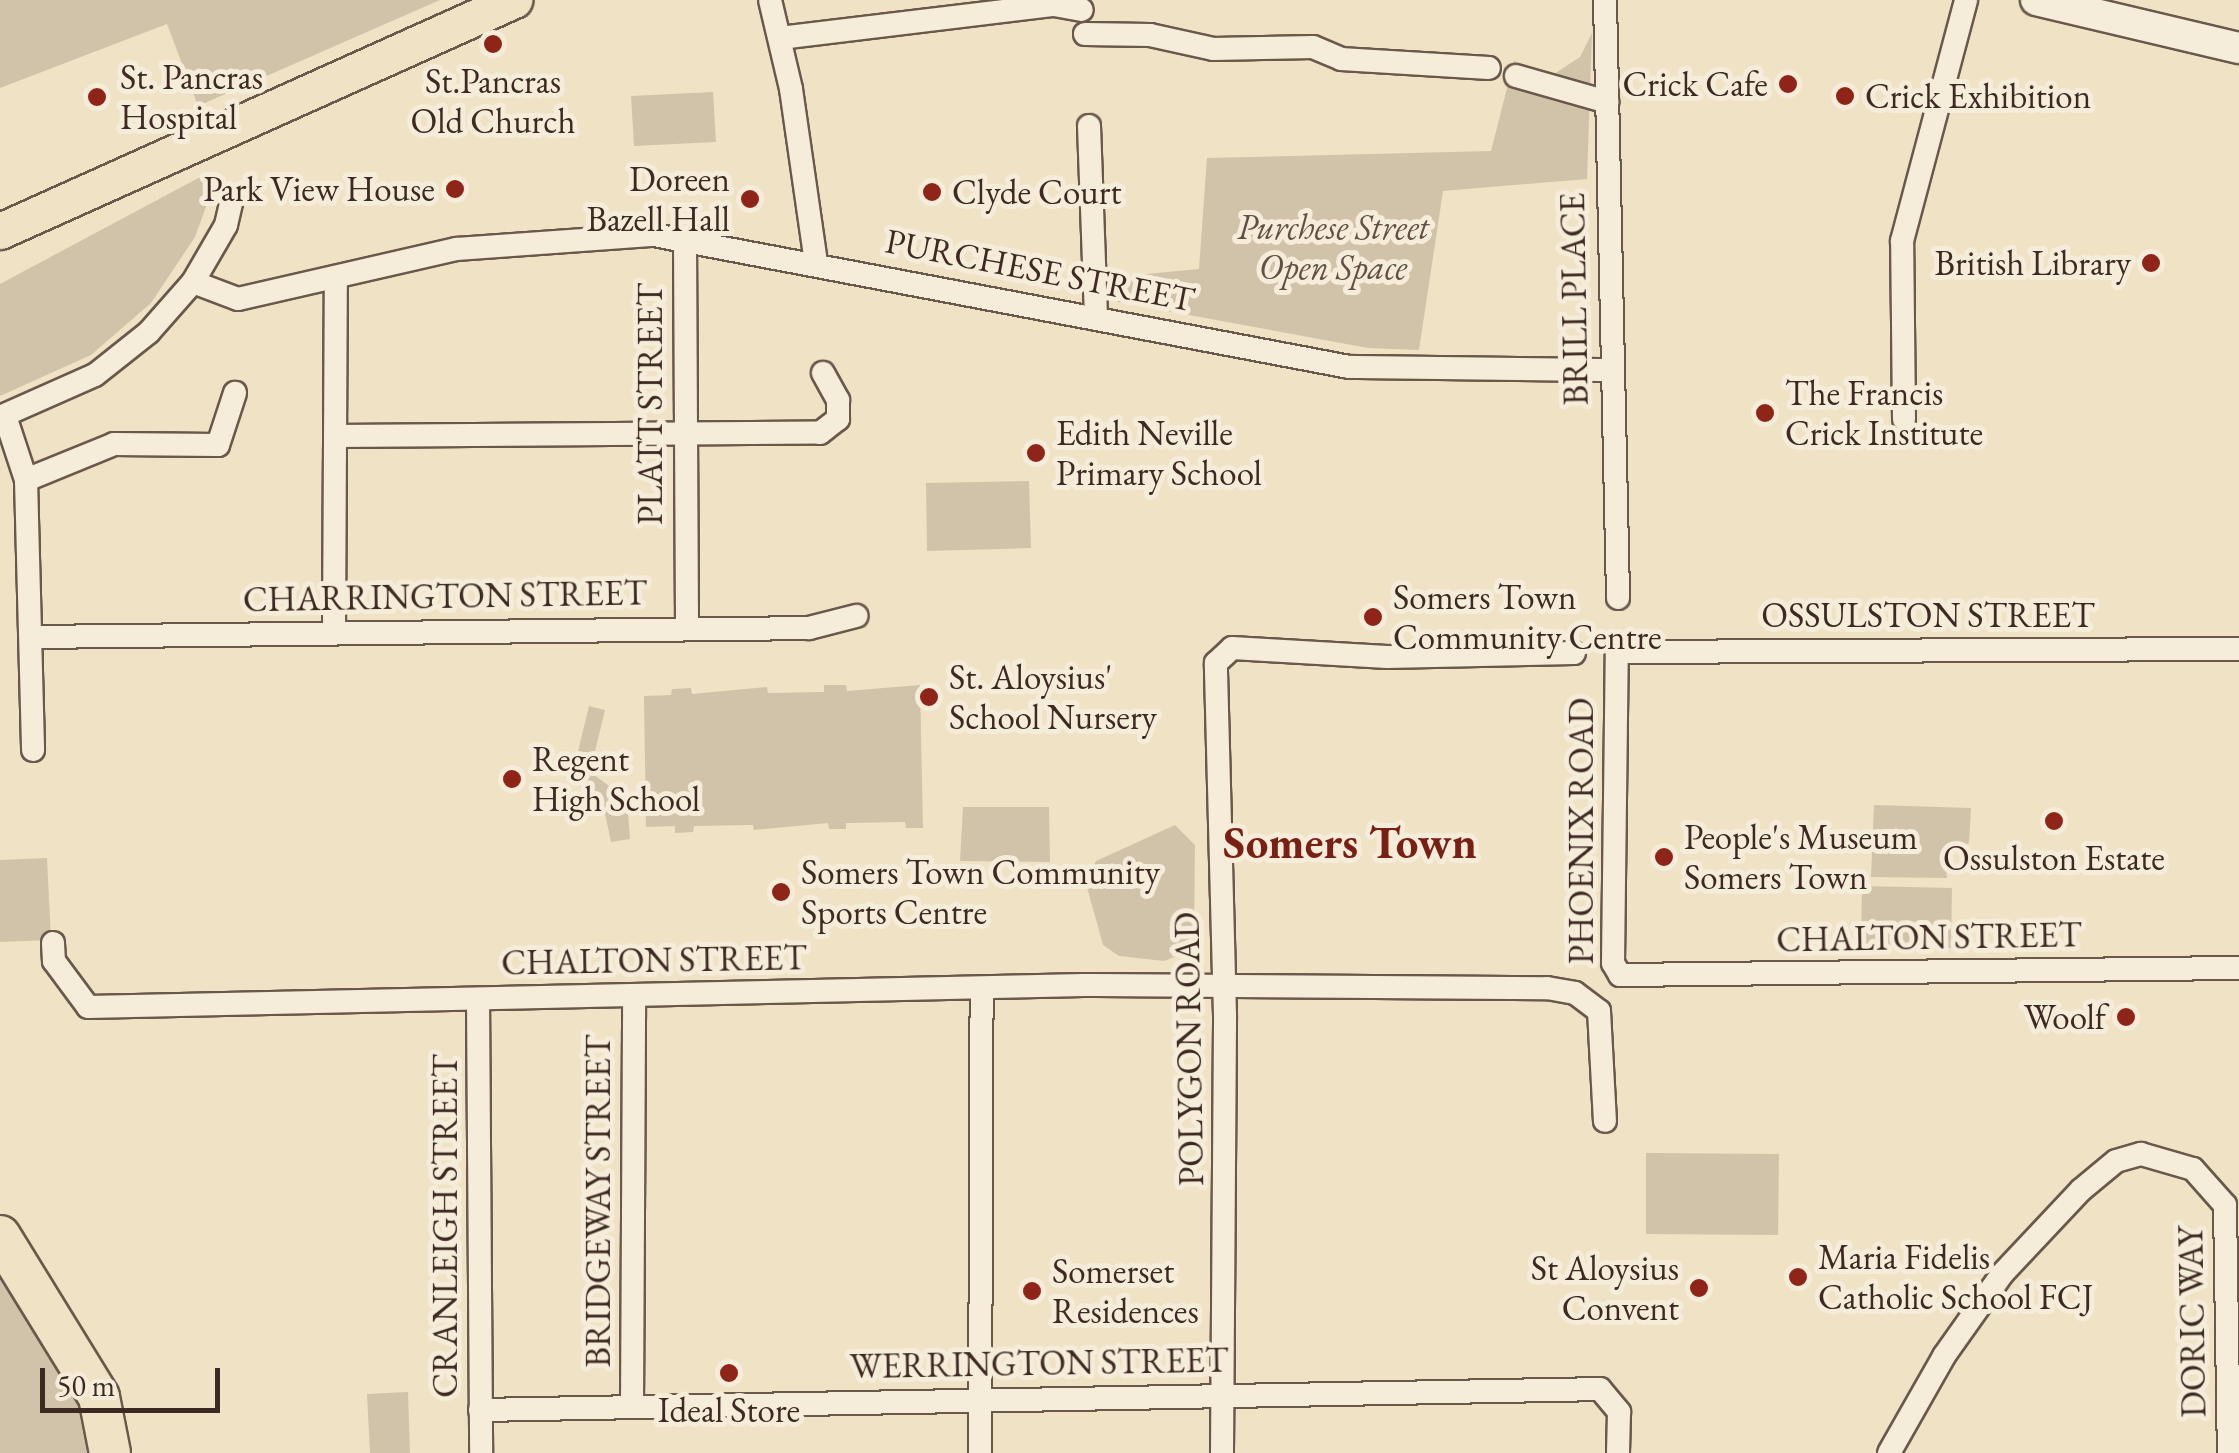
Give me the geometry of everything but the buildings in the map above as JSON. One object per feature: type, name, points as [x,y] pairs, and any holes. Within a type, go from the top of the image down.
[{"type":"highway","points":[[0,1236],[98,1397],[110,1453]]},
{"type":"main road","points":[[0,231],[514,0]]},
{"type":"street","points":[[770,0],[780,38],[816,262]]},
{"type":"street","name":"BRILL PLACE","points":[[1605,0],[1608,370],[1618,598]]},
{"type":"street","points":[[1904,419],[1902,241],[1966,0]]},
{"type":"street","points":[[2036,0],[2239,48]]},
{"type":"street","points":[[780,38],[1054,5],[1082,10]]},
{"type":"street","points":[[1085,34],[1150,35],[1214,49],[1312,48],[1341,58],[1489,68]]},
{"type":"street","points":[[1516,76],[1607,102]]},
{"type":"street","points":[[1090,126],[1096,318]]},
{"type":"street","points":[[33,750],[26,480],[2,416],[95,376],[149,332],[193,282],[226,225],[232,199]]},
{"type":"street","name":"PURCHESE STREET","points":[[193,282],[238,298],[457,249],[626,235],[685,240],[816,262],[1349,366],[1608,370]]},
{"type":"street","name":"PLATT STREET","points":[[685,240],[687,628]]},
{"type":"street","points":[[334,633],[336,278]]},
{"type":"street","points":[[335,436],[684,430],[820,433],[838,419],[838,400],[822,372]]},
{"type":"street","points":[[26,480],[114,444],[218,446],[235,393]]},
{"type":"street","name":"CHARRINGTON STREET","points":[[33,637],[809,628],[856,616]]},
{"type":"street","name":"OSSULSTON STREET","points":[[1617,652],[2239,648]]},
{"type":"street","name":"POLYGON ROAD","points":[[1222,1453],[1225,986],[1216,662],[1227,649],[1387,658],[1574,653]]},
{"type":"street","name":"PHOENIX ROAD","points":[[1606,1121],[1604,1032],[1595,1004],[1620,975],[1613,964],[1617,652]]},
{"type":"street","name":"CHALTON STREET","points":[[53,943],[54,962],[88,1007],[1225,986],[1547,988],[1595,1004]]},
{"type":"street","name":"CHALTON STREET","points":[[1620,975],[2239,968]]},
{"type":"street","points":[[980,1453],[982,988]]},
{"type":"street","name":"BRIDGEWAY STREET","points":[[632,1407],[634,995]]},
{"type":"street","name":"CRANLEIGH STREET","points":[[478,999],[481,1453]]},
{"type":"street","name":"DORIC WAY","points":[[1888,1453],[1944,1356],[2002,1274],[2081,1190],[2116,1161],[2141,1154],[2193,1169],[2218,1190],[2227,1218],[2229,1453]]},
{"type":"street","name":"WERRINGTON STREET","points":[[480,1410],[1600,1389],[1619,1412],[1618,1453]]},
{"type":"green space","points":[[0,0],[440,0],[198,106],[167,24],[0,88]]},
{"type":"green space","name":"Purchese Street Open Space","points":[[1592,33],[1587,179],[1443,191],[1419,350],[1368,348],[1113,301],[1115,277],[1199,269],[1207,158],[1491,151],[1514,61],[1554,74],[1580,57]]},
{"type":"green space","points":[[713,92],[716,142],[634,146],[631,96]]},
{"type":"green space","points":[[204,175],[207,204],[195,237],[151,303],[91,355],[0,396],[0,284]]},
{"type":"green space","points":[[1029,481],[1031,548],[927,551],[926,483]]},
{"type":"green space","points":[[824,685],[846,685],[847,691],[920,685],[923,828],[906,828],[905,822],[846,823],[846,829],[829,829],[828,823],[754,830],[753,825],[694,826],[693,832],[675,833],[675,826],[646,827],[644,696],[671,695],[672,689],[691,688],[692,694],[767,687],[768,693],[824,692]]},
{"type":"green space","points":[[589,706],[605,710],[590,772],[627,799],[630,839],[611,842],[603,804],[571,780]]},
{"type":"green space","points":[[1874,805],[1971,808],[1969,843],[1945,858],[1947,878],[1871,877]]},
{"type":"green space","points":[[963,807],[1049,807],[1050,862],[960,861]]},
{"type":"green space","points":[[1175,825],[1195,845],[1194,935],[1187,952],[1164,961],[1119,956],[1103,945],[1085,880],[1096,861]]},
{"type":"green space","points":[[47,858],[51,940],[0,942],[0,860]]},
{"type":"green space","points":[[1862,886],[1952,888],[1951,948],[1861,946]]},
{"type":"green space","points":[[1646,1153],[1779,1154],[1778,1235],[1646,1234]]},
{"type":"green space","points":[[0,1275],[85,1410],[91,1453],[0,1453]]},
{"type":"green space","points":[[408,1392],[410,1453],[370,1453],[367,1394]]},
{"type":"place","name":"St.Pancras Old Church","points":[[493,44]]},
{"type":"place","name":"Crick Cafe","points":[[1788,84]]},
{"type":"place","name":"Crick Exhibition","points":[[1845,96]]},
{"type":"place","name":"St. Pancras Hospital","points":[[97,97]]},
{"type":"place","name":"Park View House","points":[[455,189]]},
{"type":"place","name":"Clyde Court","points":[[932,192]]},
{"type":"place","name":"Doreen Bazell Hall","points":[[750,199]]},
{"type":"place","name":"British Library","points":[[2151,263]]},
{"type":"place","name":"The Francis Crick Institute","points":[[1765,413]]},
{"type":"place","name":"Edith Neville Primary School","points":[[1036,453]]},
{"type":"place","name":"Somers Town Community Centre","points":[[1373,617]]},
{"type":"place","name":"St. Aloysius' School Nursery","points":[[929,697]]},
{"type":"place","name":"Regent High School","points":[[512,779]]},
{"type":"place","name":"Ossulston Estate","points":[[2054,821]]},
{"type":"place","name":"People's Museum Somers Town","points":[[1664,857]]},
{"type":"place","name":"Somers Town Community Sports Centre","points":[[781,892]]},
{"type":"place","name":"Woolf","points":[[2126,1017]]},
{"type":"place","name":"Maria Fidelis Catholic School FCJ","points":[[1798,1277]]},
{"type":"place","name":"St Aloysius Convent","points":[[1699,1288]]},
{"type":"place","name":"Somerset Residences","points":[[1032,1291]]},
{"type":"place","name":"Ideal Store","points":[[729,1373]]},
{"type":"district","name":"Somers Town","points":[[1350,843]]}]
